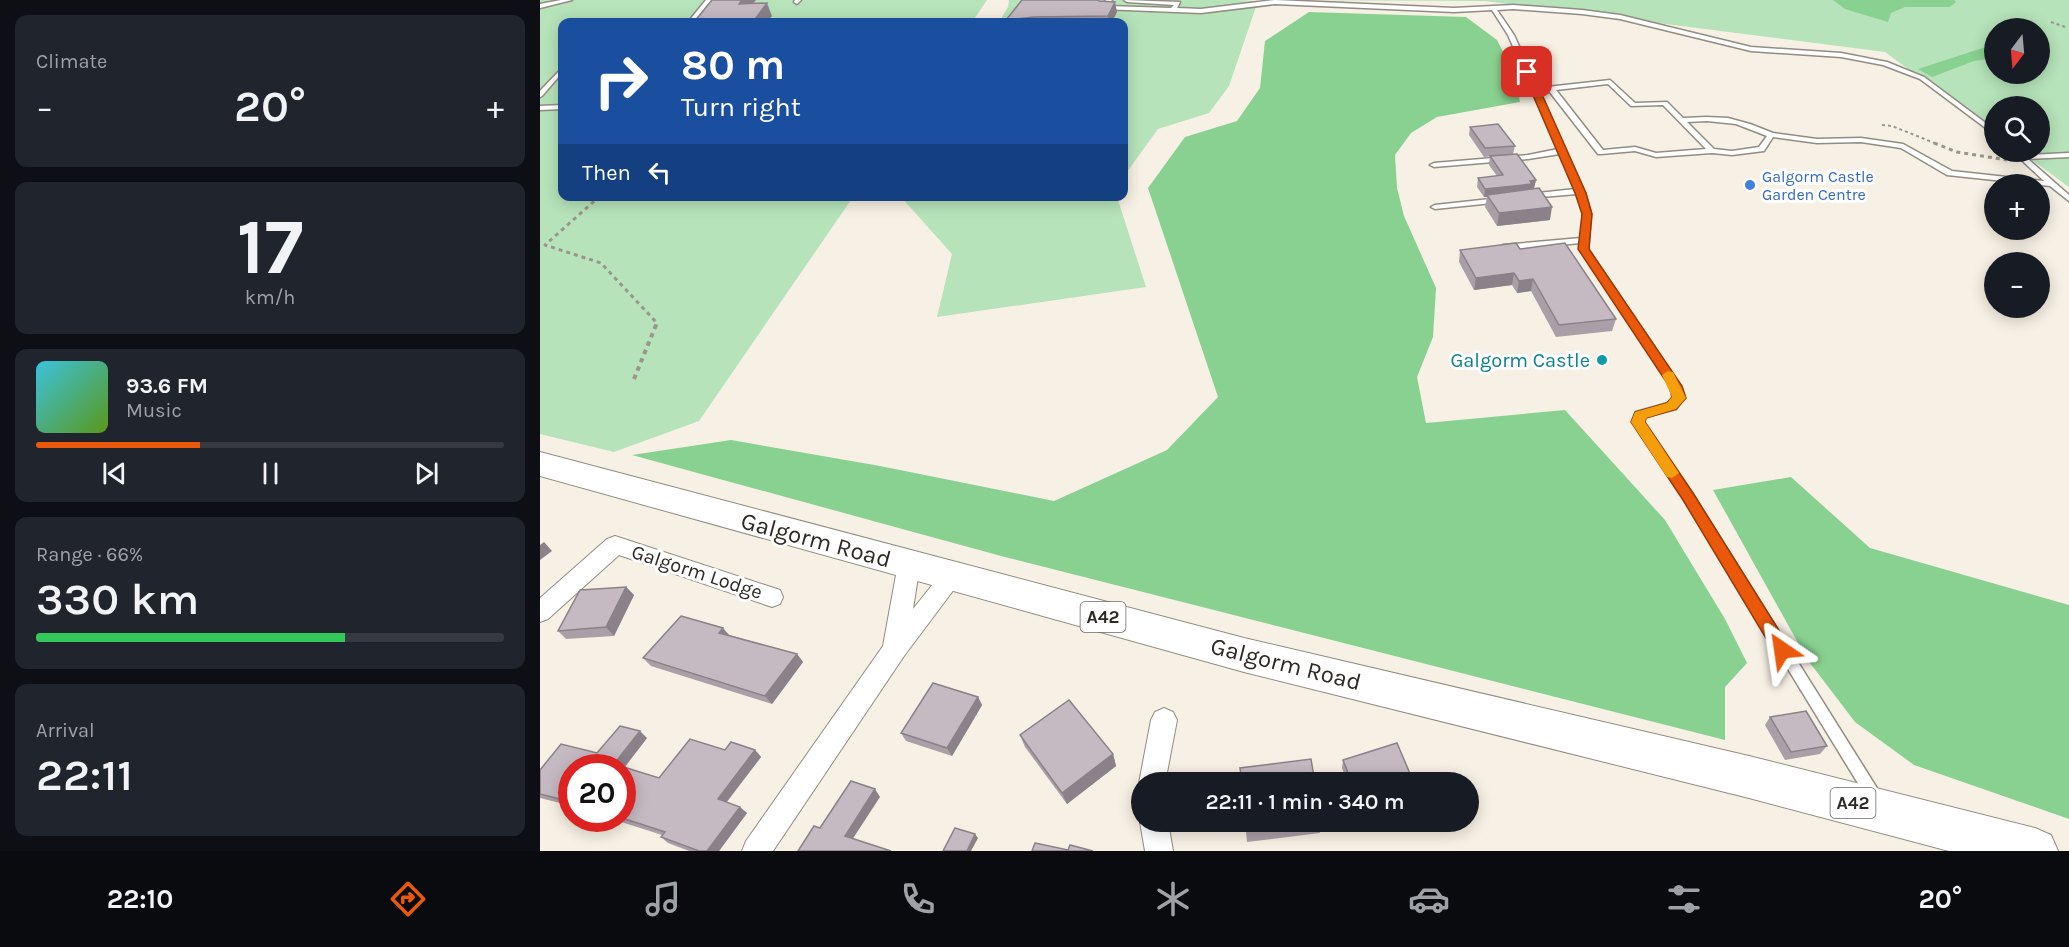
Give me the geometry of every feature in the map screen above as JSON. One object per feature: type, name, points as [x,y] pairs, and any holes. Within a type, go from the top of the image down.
[{"type":"main road","name":"Galgorm Road","points":[[540,465],[909,564],[944,589],[989,586],[1244,655],[1883,811],[2035,851]]},
{"type":"street","name":"Galgorm Lodge","points":[[540,612],[615,545],[771,597]]},
{"type":"street","points":[[895,650],[909,564]]},
{"type":"street","points":[[756,851],[895,650],[944,589]]},
{"type":"street","points":[[1154,772],[1164,720]]},
{"type":"street","points":[[1156,832],[1159,851]]},
{"type":"lane","points":[[540,6],[568,0]]},
{"type":"lane","points":[[694,18],[709,0]]},
{"type":"lane","points":[[1109,0],[1103,8],[1172,11],[1221,10],[1275,2],[1454,10],[1513,7],[1582,12],[1630,20],[1751,49],[1783,53],[1841,55],[1885,63],[1922,78],[1984,125]]},
{"type":"lane","points":[[1127,0],[1178,3],[1172,11]]},
{"type":"lane","points":[[1494,9],[1512,35],[1580,191],[1587,214],[1584,249],[1675,386],[1679,398],[1672,406],[1640,415],[1638,422],[1688,496],[1883,811]]},
{"type":"lane","points":[[540,95],[558,75]]},
{"type":"lane","points":[[1535,90],[1610,82],[1633,105],[1665,103],[1712,151]]},
{"type":"lane","points":[[1551,88],[1601,152],[1635,149],[1656,155],[1712,151],[1732,153],[1761,149],[1771,135]]},
{"type":"lane","points":[[540,108],[558,107]]},
{"type":"lane","points":[[1682,120],[1717,117],[1752,126],[1771,135],[1817,141],[1878,142],[1904,146],[1950,173],[2054,184]]},
{"type":"lane","points":[[1434,165],[1528,157],[1562,151]]},
{"type":"lane","points":[[2050,155],[2069,155]]},
{"type":"lane","points":[[2031,164],[2069,199]]},
{"type":"lane","points":[[1524,197],[1580,191]]},
{"type":"lane","points":[[1435,207],[1513,198]]},
{"type":"lane","points":[[1496,248],[1584,240]]},
{"type":"path","points":[[2052,22],[2065,27]]},
{"type":"path","points":[[1881,125],[1892,126],[1957,152],[2031,164]]},
{"type":"path","points":[[540,248],[594,201]]},
{"type":"path","points":[[545,245],[601,263],[657,323],[634,379]]},
{"type":"green space","points":[[540,0],[987,0],[975,18],[558,18],[558,201],[850,201],[699,421],[614,452],[540,434]]},
{"type":"green space","points":[[1009,0],[1258,1],[1229,86],[1209,113],[1158,129],[1128,170],[1128,18],[1001,18],[1008,7]]},
{"type":"green space","points":[[1268,0],[2069,0],[2069,187],[2035,162],[2050,162],[2050,96],[1984,96],[1984,125],[1885,52],[1485,1]]},
{"type":"green space","points":[[1833,0],[1954,0],[1956,2],[1950,7],[1905,7],[1891,13],[1888,22],[1845,9]]},
{"type":"green space","points":[[1309,12],[1466,17],[1497,40],[1515,75],[1520,102],[1437,117],[1411,133],[1395,155],[1397,188],[1404,216],[1436,288],[1433,337],[1417,377],[1426,423],[1565,410],[1665,520],[1725,619],[1747,663],[1725,687],[1725,740],[1001,556],[632,455],[731,440],[880,466],[1054,501],[1167,450],[1218,397],[1148,188],[1185,137],[1237,121],[1260,88],[1265,41]]},
{"type":"green space","points":[[1984,48],[1984,60],[1974,61],[1932,77],[1918,69]]},
{"type":"green space","points":[[905,201],[1118,201],[1146,287],[937,317],[952,254]]},
{"type":"green space","points":[[1791,477],[1870,548],[2069,605],[2069,819],[1914,765],[1855,722],[1807,659],[1713,490]]},
{"type":"building","points":[[712,0],[742,0],[739,4],[767,3],[756,18],[697,18]]},
{"type":"building","points":[[1022,0],[1115,2],[1108,16],[1008,18]]},
{"type":"building","points":[[1498,124],[1515,146],[1485,148],[1470,127]]},
{"type":"building","points":[[1517,154],[1536,180],[1530,181],[1532,184],[1485,189],[1478,178],[1503,175],[1490,156]]},
{"type":"building","points":[[1539,188],[1552,207],[1499,213],[1487,195]]},
{"type":"building","points":[[1516,243],[1520,249],[1565,243],[1616,319],[1559,325],[1533,279],[1519,281],[1514,273],[1476,278],[1460,250]]},
{"type":"building","points":[[626,587],[606,627],[558,631],[580,590]]},
{"type":"building","points":[[681,616],[723,628],[719,633],[797,654],[765,696],[643,658]]},
{"type":"building","points":[[933,683],[978,697],[947,748],[901,733]]},
{"type":"building","points":[[1069,700],[1113,754],[1062,793],[1020,735]]},
{"type":"building","points":[[1806,711],[1827,746],[1791,752],[1770,717]]},
{"type":"building","points":[[620,726],[640,731],[622,754],[558,754],[558,798],[540,794],[540,770],[561,744],[597,753]]},
{"type":"building","points":[[690,739],[725,750],[731,742],[755,750],[718,799],[740,807],[707,851],[699,851],[661,837],[665,832],[636,823],[636,771],[659,778]]},
{"type":"building","points":[[1397,743],[1409,772],[1348,772],[1343,760]]},
{"type":"building","points":[[1311,759],[1313,772],[1241,772],[1240,768]]},
{"type":"building","points":[[851,781],[875,789],[845,836],[891,851],[798,851],[814,826],[820,828]]},
{"type":"building","points":[[955,828],[975,834],[967,851],[943,851]]},
{"type":"building","points":[[1035,843],[1068,850],[1070,845],[1093,851],[1032,851]]},
{"type":"slow traffic","points":[[1668,375],[1679,398],[1672,406],[1640,415],[1638,422],[1672,473]]},
{"type":"place","name":"Galgorm Castle Garden Centre","points":[[1750,185]]},
{"type":"place","name":"Galgorm Castle","points":[[1602,360]]},
{"type":"route","points":[[1527,72],[1581,193],[1587,214],[1584,249],[1675,386],[1679,398],[1672,406],[1640,415],[1638,422],[1688,496],[1782,650]]}]
